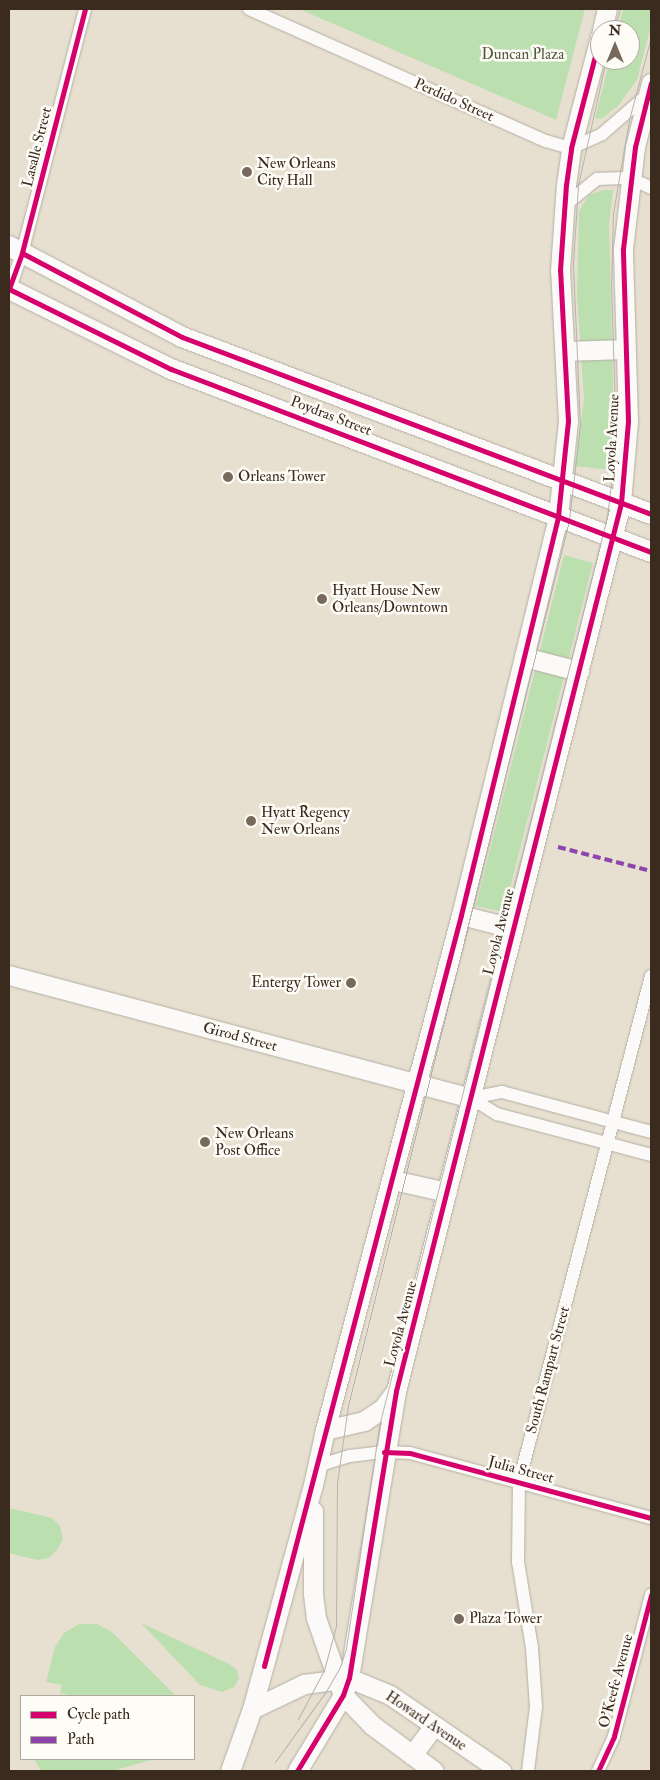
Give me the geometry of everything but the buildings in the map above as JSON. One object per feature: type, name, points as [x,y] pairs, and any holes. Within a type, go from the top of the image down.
[{"type":"main road","points":[[230,1771],[252,1709],[393,1180],[416,1084],[461,915],[558,516],[564,481],[568,421],[560,270],[564,206],[571,148],[591,70]]},
{"type":"main road","name":"Loyola Avenue","points":[[297,1771],[343,1684],[396,1391],[471,1098],[512,928],[614,537],[621,503],[628,421],[623,248],[630,178],[650,88]]},
{"type":"main road","name":"Poydras Street","points":[[15,249],[182,337],[318,390],[651,514]]},
{"type":"main road","name":"Poydras Street","points":[[9,290],[171,369],[651,552]]},
{"type":"main road","points":[[565,351],[625,349]]},
{"type":"main road","points":[[306,420],[318,390]]},
{"type":"main road","points":[[350,437],[362,406]]},
{"type":"main road","points":[[524,657],[579,671]]},
{"type":"main road","points":[[461,915],[512,928]]},
{"type":"main road","name":"Girod Street","points":[[9,975],[471,1098]]},
{"type":"main road","points":[[393,1180],[447,1192]]},
{"type":"main road","points":[[325,1430],[364,1421],[383,1408],[396,1391]]},
{"type":"main road","points":[[313,1485],[313,1594],[322,1642],[343,1684],[372,1725],[434,1771]]},
{"type":"main road","points":[[252,1709],[304,1684],[343,1684]]},
{"type":"main road","name":"Howard Avenue","points":[[343,1684],[390,1696],[501,1771]]},
{"type":"main road","points":[[412,1755],[434,1726]]},
{"type":"street","name":"Lasalle Street","points":[[9,290],[15,249],[85,9]]},
{"type":"street","name":"Perdido Street","points":[[249,9],[546,141],[571,148]]},
{"type":"street","points":[[571,148],[602,134],[650,88]]},
{"type":"street","points":[[564,206],[596,179],[630,178],[651,188]]},
{"type":"street","name":"South Rampart Street","points":[[528,1771],[536,1707],[532,1648],[518,1562],[519,1482],[651,976]]},
{"type":"street","name":"Girod Street","points":[[471,1098],[502,1092],[651,1132]]},
{"type":"street","name":"Girod Street","points":[[471,1098],[497,1114],[651,1155]]},
{"type":"street","name":"Julia Street","points":[[317,1466],[340,1458],[384,1452],[410,1453],[651,1518]]},
{"type":"street","name":"O'Keefe Avenue","points":[[598,1771],[614,1736],[651,1595]]},
{"type":"green space","name":"Duncan Plaza","points":[[299,9],[585,9],[556,120]]},
{"type":"green space","points":[[623,9],[651,9],[651,25],[640,68],[640,20],[620,20]]},
{"type":"green space","points":[[607,70],[640,70],[637,80],[618,106],[601,119],[595,118]]},
{"type":"green space","points":[[603,190],[613,190],[609,224],[613,383],[610,470],[575,466],[584,400],[577,295],[579,211],[589,195]]},
{"type":"green space","points":[[564,555],[593,563],[504,912],[476,906]]},
{"type":"green space","points":[[9,1508],[52,1518],[60,1526],[63,1539],[57,1550],[49,1558],[37,1560],[9,1553]]},
{"type":"green space","points":[[141,1623],[227,1663],[237,1670],[239,1678],[234,1687],[222,1692],[200,1685]]},
{"type":"green space","points":[[79,1624],[97,1624],[112,1632],[175,1695],[69,1695],[60,1693],[62,1685],[46,1682],[55,1647],[64,1633]]},
{"type":"green space","points":[[35,1760],[151,1760],[111,1771],[41,1771]]},
{"type":"tram line","points":[[617,20],[620,9]]},
{"type":"tram line","points":[[275,1762],[325,1693],[340,1667],[346,1648],[379,1426],[607,517],[616,443],[611,288],[613,213],[629,120],[651,37]]},
{"type":"tram line","points":[[298,1719],[324,1670],[336,1626],[337,1483],[348,1406],[569,520],[580,425],[573,263],[578,185],[604,70]]},
{"type":"marked path","points":[[558,847],[651,871]]},
{"type":"cycle path","points":[[85,9],[22,253],[9,289],[171,369],[651,552]]},
{"type":"cycle path","points":[[264,1666],[461,915],[558,516],[568,421],[560,270],[566,185],[571,148],[591,70]]},
{"type":"cycle path","points":[[297,1771],[343,1695],[349,1678],[396,1391],[621,503],[628,421],[623,249],[635,147],[651,83]]},
{"type":"cycle path","points":[[22,253],[182,337],[651,514]]},
{"type":"cycle path","points":[[384,1452],[410,1453],[651,1518]]},
{"type":"cycle path","points":[[598,1771],[614,1736],[651,1595]]},
{"type":"place","name":"New Orleans City Hall","points":[[247,172]]},
{"type":"place","name":"Orleans Tower","points":[[228,477]]},
{"type":"place","name":"Hyatt House New Orleans/Downtown","points":[[322,599]]},
{"type":"place","name":"Hyatt Regency New Orleans","points":[[251,821]]},
{"type":"place","name":"Entergy Tower","points":[[351,983]]},
{"type":"place","name":"New Orleans Post Office","points":[[205,1142]]},
{"type":"place","name":"Plaza Tower","points":[[459,1619]]}]
